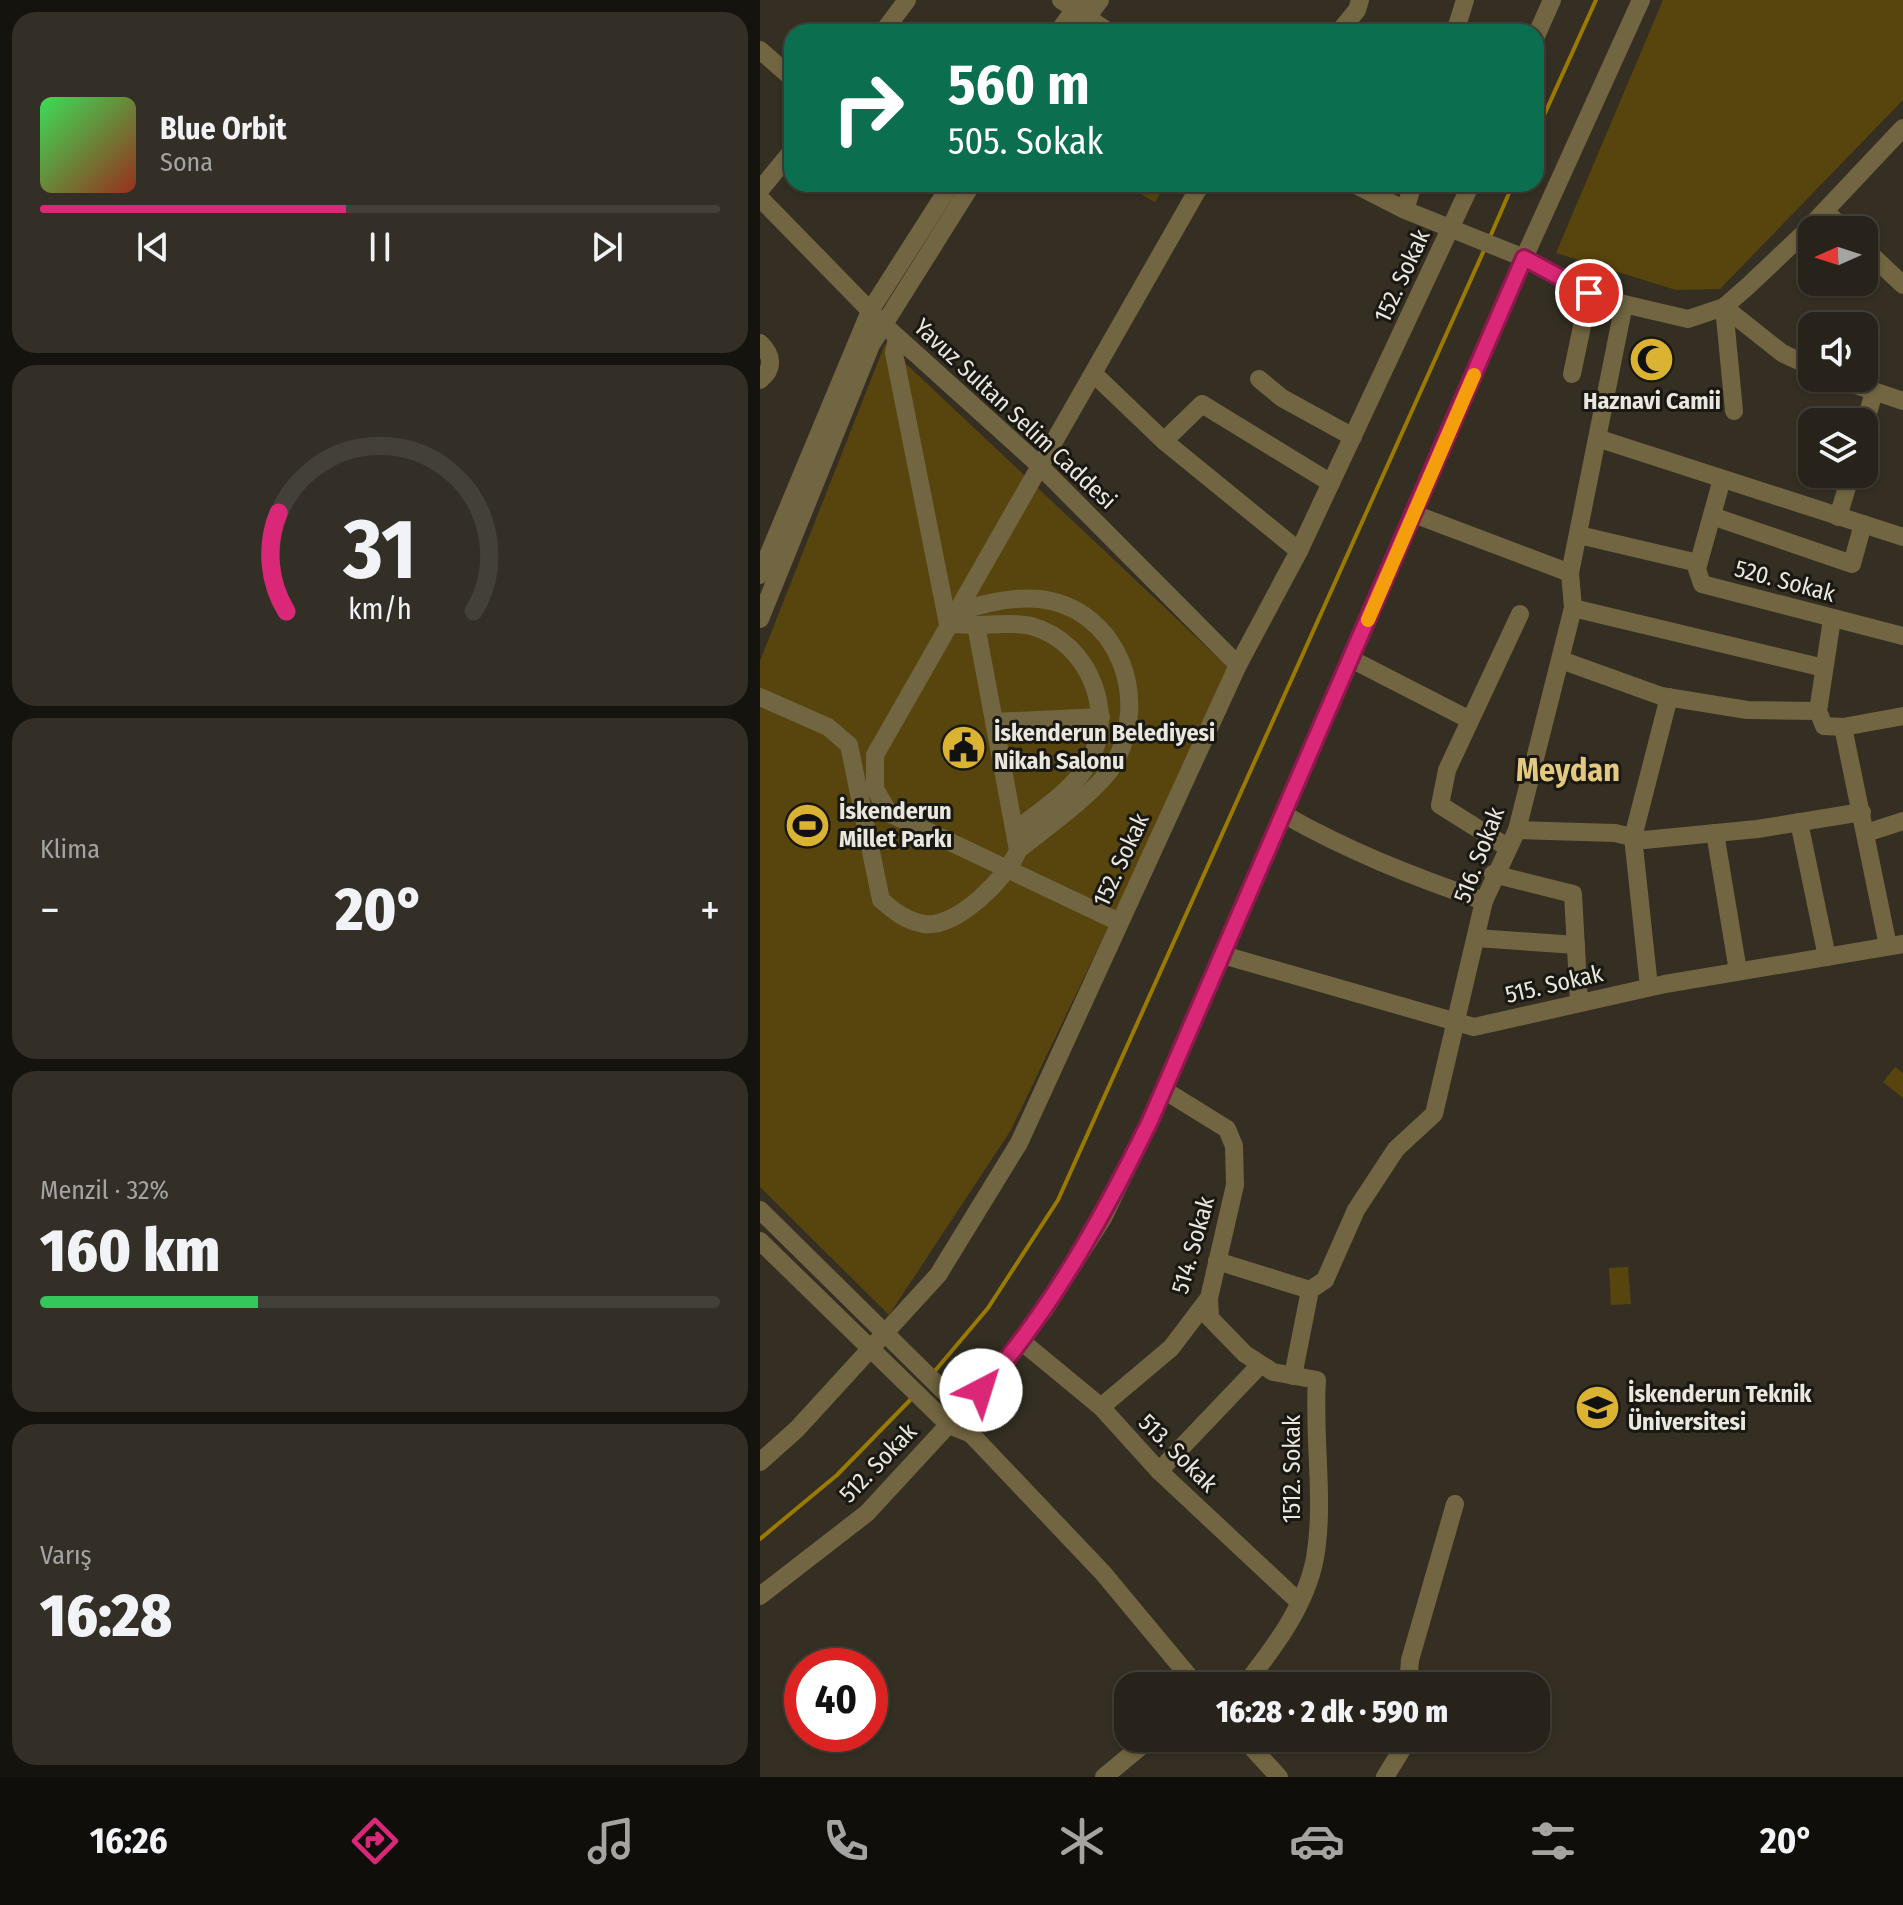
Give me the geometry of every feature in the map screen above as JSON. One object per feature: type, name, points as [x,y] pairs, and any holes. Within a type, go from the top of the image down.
[{"type":"street","points":[[889,24],[907,0]]},
{"type":"street","points":[[1076,12],[1100,0]]},
{"type":"street","points":[[1346,24],[1357,10],[1360,0]]},
{"type":"street","points":[[1458,24],[1465,0]]},
{"type":"street","points":[[1541,24],[1552,0]]},
{"type":"street","name":"512. Sokak","points":[[760,1596],[867,1513],[944,1420],[1021,1341],[1103,1218],[1164,1090],[1524,258],[1641,0]]},
{"type":"street","points":[[1076,12],[1096,24]]},
{"type":"street","points":[[760,50],[784,71]]},
{"type":"street","points":[[1370,192],[1405,210],[1524,258],[1589,293],[1688,319],[1724,307],[1902,132]]},
{"type":"street","points":[[760,190],[784,161]]},
{"type":"street","points":[[760,575],[870,311],[942,192]]},
{"type":"street","points":[[760,619],[871,345],[891,331],[968,192]]},
{"type":"street","points":[[1119,922],[889,813],[875,789],[875,755],[1038,464],[1094,374],[1196,192]]},
{"type":"street","points":[[1405,210],[1411,192]]},
{"type":"street","name":"152. Sokak","points":[[760,1462],[876,1355],[889,1339],[938,1275],[1019,1143],[1238,665],[1299,551],[1467,192]]},
{"type":"street","name":"Yavuz Sultan Selim Caddesi","points":[[760,198],[870,311],[1038,464],[1238,665]]},
{"type":"street","points":[[1825,211],[1830,216]]},
{"type":"street","points":[[1878,261],[1903,285]]},
{"type":"street","points":[[1572,374],[1589,293]]},
{"type":"street","name":"516. Sokak","points":[[1310,1290],[1325,1280],[1356,1210],[1396,1149],[1434,1114],[1484,901],[1493,874],[1517,830],[1561,660],[1573,608],[1570,573],[1600,439],[1624,304]]},
{"type":"street","points":[[1724,307],[1782,353],[1798,360]]},
{"type":"street","points":[[1724,307],[1734,411]]},
{"type":"street","points":[[891,331],[951,619]]},
{"type":"street","points":[[760,343],[770,356],[771,365],[760,380]]},
{"type":"street","points":[[1094,374],[1164,441],[1299,551]]},
{"type":"street","points":[[1259,379],[1282,398],[1353,437]]},
{"type":"street","points":[[1869,408],[1874,392],[1903,401]]},
{"type":"street","points":[[1164,441],[1202,404],[1331,483]]},
{"type":"street","points":[[1600,439],[1903,537]]},
{"type":"street","points":[[1579,535],[1698,563],[1722,479]]},
{"type":"street","points":[[1838,517],[1847,488]]},
{"type":"street","points":[[1414,514],[1570,573]]},
{"type":"street","points":[[1712,516],[1852,564],[1863,524]]},
{"type":"street","name":"520. Sokak","points":[[1698,563],[1702,584],[1903,636]]},
{"type":"street","points":[[760,697],[828,727],[849,745],[881,900],[899,916],[926,925],[955,917],[1010,871],[1018,850],[1113,767],[1126,739],[1132,709],[1130,683],[1112,645],[1097,625],[1064,605],[1039,599],[1007,599],[951,619]]},
{"type":"street","points":[[1573,608],[1824,668]]},
{"type":"street","points":[[1507,847],[1440,805],[1447,770],[1520,614]]},
{"type":"street","points":[[951,619],[976,625],[1031,626],[1066,645],[1088,669],[1101,717],[1085,769],[1015,831]]},
{"type":"street","points":[[1832,619],[1818,711],[1824,726],[1843,727],[1903,716]]},
{"type":"street","points":[[976,625],[1018,850]]},
{"type":"street","points":[[1351,659],[1470,720]]},
{"type":"street","points":[[1561,660],[1669,697],[1747,710],[1818,711]]},
{"type":"street","points":[[1649,987],[1633,837],[1669,697]]},
{"type":"street","points":[[994,722],[1101,717]]},
{"type":"street","points":[[1843,727],[1895,945]]},
{"type":"street","points":[[1517,830],[1615,833],[1644,840],[1862,812]]},
{"type":"street","points":[[1283,814],[1328,840],[1400,872],[1484,901]]},
{"type":"street","points":[[1866,833],[1903,821]]},
{"type":"street","points":[[1799,822],[1827,957]]},
{"type":"street","points":[[1715,833],[1738,971]]},
{"type":"street","points":[[1493,874],[1573,894],[1579,1003]]},
{"type":"street","points":[[1476,938],[1576,945]]},
{"type":"street","name":"515. Sokak","points":[[1223,955],[1474,1027],[1649,987],[1895,945]]},
{"type":"street","name":"514. Sokak","points":[[1101,1407],[1171,1348],[1209,1298],[1235,1185],[1234,1146],[1227,1129],[1164,1090]]},
{"type":"street","points":[[760,1210],[958,1405],[971,1434]]},
{"type":"street","points":[[760,1241],[944,1420],[971,1434],[1103,1573],[1185,1672]]},
{"type":"street","points":[[1217,1261],[1310,1290],[1293,1376]]},
{"type":"street","name":"1512. Sokak","points":[[1209,1298],[1210,1318],[1217,1329],[1260,1365],[1317,1380],[1314,1431],[1319,1499],[1314,1560],[1299,1602],[1279,1642],[1255,1672]]},
{"type":"street","name":"513. Sokak","points":[[1021,1341],[1101,1407],[1159,1471],[1299,1602]]},
{"type":"street","points":[[1159,1471],[1260,1365]]},
{"type":"street","points":[[1409,1672],[1455,1504]]},
{"type":"street","points":[[1104,1777],[1134,1752]]},
{"type":"street","points":[[1256,1752],[1279,1777]]},
{"type":"street","points":[[1385,1777],[1400,1752]]},
{"type":"shaded area","points":[[1663,0],[1903,0],[1903,100],[1720,289],[1676,290],[1556,253]]},
{"type":"shaded area","points":[[1138,192],[1161,192],[1155,202]]},
{"type":"shaded area","name":"İskenderun Millet Parkı","points":[[885,344],[1231,670],[1011,1130],[889,1315],[760,1187],[760,661]]},
{"type":"shaded area","points":[[1895,1067],[1903,1073],[1903,1098],[1883,1082]]},
{"type":"shaded area","points":[[1628,1267],[1631,1304],[1611,1305],[1609,1268]]},
{"type":"waterway","points":[[1544,115],[1596,0]]},
{"type":"waterway","points":[[1490,237],[1510,192]]},
{"type":"waterway","points":[[934,1372],[988,1308],[1058,1200],[1485,248]]},
{"type":"waterway","points":[[760,1539],[837,1475],[913,1397]]},
{"type":"slow traffic","points":[[1368,620],[1474,375]]},
{"type":"place","name":"Haznavi Camii","points":[[1652,359]]},
{"type":"place","name":"İskenderun Belediyesi Nikah Salonu","points":[[963,747]]},
{"type":"place","name":"İskenderun Millet Parkı","points":[[808,825]]},
{"type":"place","name":"İskenderun Teknik Üniversitesi","points":[[1597,1408]]},
{"type":"district","name":"Meydan","points":[[1568,770]]},
{"type":"route","points":[[981,1390],[1045,1309],[1103,1218],[1150,1121],[1524,258],[1589,293]]}]
